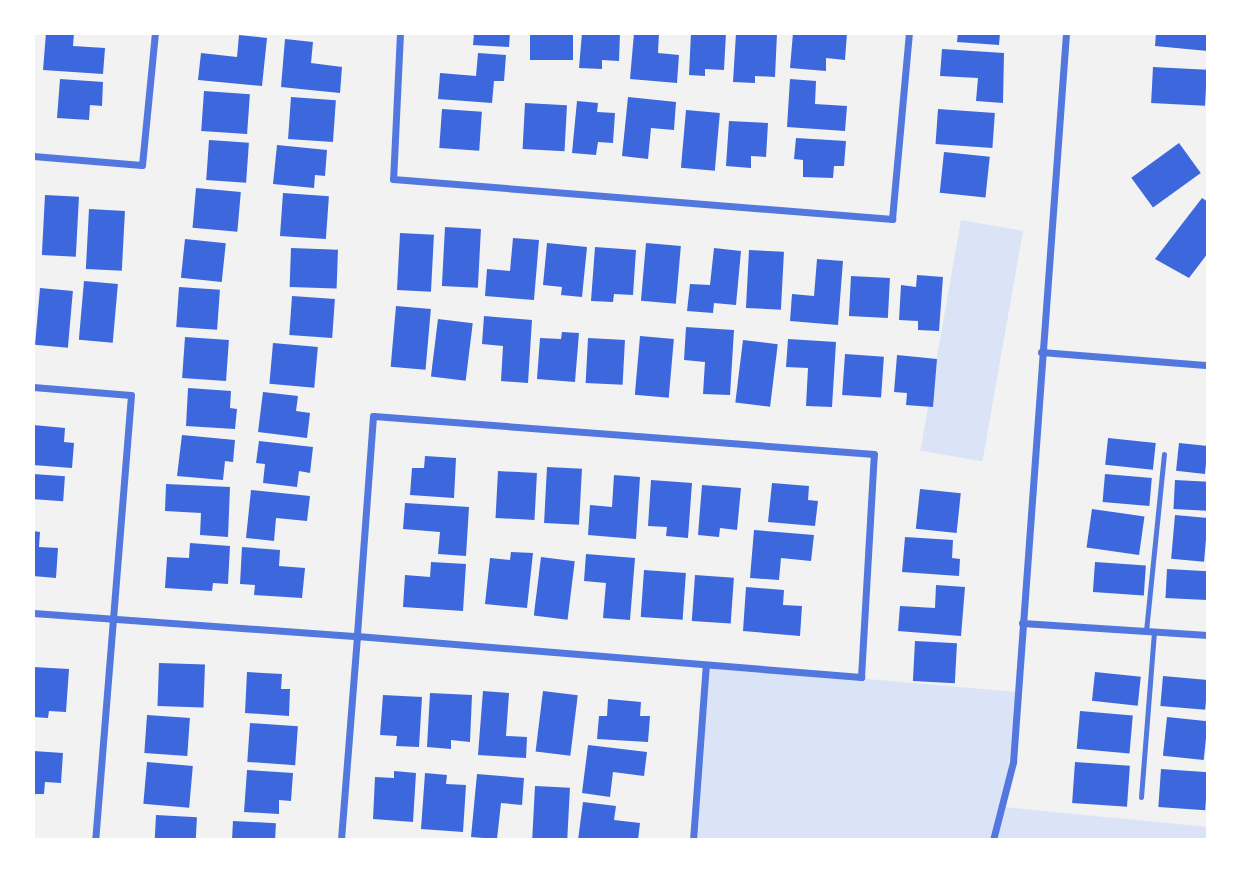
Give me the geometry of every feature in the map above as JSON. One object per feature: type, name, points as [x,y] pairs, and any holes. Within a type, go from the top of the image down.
[{"type":"street","points":[[33,156],[142,166],[155,33]]},
{"type":"street","points":[[400,33],[393,179],[892,219],[909,33]]},
{"type":"street","points":[[993,840],[1013,762],[1066,33]]},
{"type":"street","points":[[1041,352],[1208,365]]},
{"type":"street","points":[[33,387],[131,395],[95,840]]},
{"type":"street","points":[[33,612],[356,636],[861,677],[874,454],[373,416],[356,636],[341,840]]},
{"type":"street","points":[[1022,623],[1208,635]]},
{"type":"street","points":[[693,840],[706,664]]},
{"type":"lane","points":[[1141,797],[1164,454]]},
{"type":"shaded area","points":[[961,220],[1023,231],[982,461],[920,450]]},
{"type":"shaded area","points":[[706,665],[1017,692],[1004,807],[1208,827],[1208,840],[693,840]]},
{"type":"building","points":[[46,33],[74,33],[73,46],[105,48],[103,74],[43,70]]},
{"type":"building","points":[[474,33],[510,33],[509,47],[473,45]]},
{"type":"building","points":[[530,33],[573,33],[573,60],[530,60]]},
{"type":"building","points":[[582,33],[620,33],[619,61],[602,60],[602,69],[579,68]]},
{"type":"building","points":[[634,33],[659,33],[658,53],[679,55],[677,83],[630,79]]},
{"type":"building","points":[[691,33],[726,33],[724,70],[705,69],[705,76],[689,75]]},
{"type":"building","points":[[736,33],[777,33],[775,77],[755,76],[755,83],[733,82]]},
{"type":"building","points":[[793,33],[847,33],[845,60],[826,58],[826,71],[790,68]]},
{"type":"building","points":[[958,33],[1000,33],[999,45],[957,42]]},
{"type":"building","points":[[1156,33],[1208,33],[1208,51],[1155,46]]},
{"type":"building","points":[[239,35],[267,38],[262,86],[198,80],[201,53],[237,57]]},
{"type":"building","points":[[285,39],[313,42],[311,63],[342,67],[340,93],[281,87]]},
{"type":"building","points":[[942,49],[1004,53],[1003,103],[976,101],[978,78],[940,76]]},
{"type":"building","points":[[478,53],[506,55],[504,81],[494,81],[492,103],[438,99],[440,73],[476,76]]},
{"type":"building","points":[[1153,67],[1207,70],[1205,106],[1151,103]]},
{"type":"building","points":[[60,79],[103,82],[102,106],[90,105],[89,120],[57,118]]},
{"type":"building","points":[[790,79],[816,81],[815,104],[847,106],[845,131],[787,127]]},
{"type":"building","points":[[204,91],[250,94],[247,134],[201,131]]},
{"type":"building","points":[[291,97],[336,100],[333,142],[288,139]]},
{"type":"building","points":[[628,97],[676,102],[674,130],[651,128],[648,159],[622,156]]},
{"type":"building","points":[[577,101],[598,103],[597,112],[615,113],[613,143],[598,142],[596,155],[572,153]]},
{"type":"building","points":[[525,103],[567,105],[565,151],[523,149]]},
{"type":"building","points":[[442,109],[482,112],[479,151],[439,148]]},
{"type":"building","points":[[938,109],[995,113],[992,148],[936,144]]},
{"type":"building","points":[[686,110],[720,113],[715,171],[681,168]]},
{"type":"building","points":[[729,121],[768,123],[766,157],[751,156],[751,168],[726,166]]},
{"type":"building","points":[[796,138],[846,141],[844,166],[834,166],[833,178],[803,177],[803,160],[794,159]]},
{"type":"building","points":[[209,140],[249,143],[246,183],[206,180]]},
{"type":"building","points":[[1179,143],[1201,173],[1153,208],[1131,178]]},
{"type":"building","points":[[277,145],[327,150],[325,176],[315,175],[314,188],[273,184]]},
{"type":"building","points":[[944,152],[990,157],[985,198],[940,193]]},
{"type":"building","points":[[196,188],[241,192],[237,232],[193,228]]},
{"type":"building","points":[[283,193],[329,196],[326,239],[280,236]]},
{"type":"building","points":[[45,195],[79,197],[76,257],[42,255]]},
{"type":"building","points":[[1202,198],[1208,202],[1208,253],[1189,278],[1155,259]]},
{"type":"building","points":[[89,209],[125,211],[122,271],[86,269]]},
{"type":"building","points":[[445,227],[481,229],[478,288],[442,286]]},
{"type":"building","points":[[400,233],[434,235],[431,292],[397,290]]},
{"type":"building","points":[[513,238],[539,240],[534,300],[485,296],[487,269],[510,271]]},
{"type":"building","points":[[185,239],[226,243],[222,282],[181,278]]},
{"type":"building","points":[[547,243],[587,247],[582,297],[561,295],[562,287],[543,285]]},
{"type":"building","points":[[646,243],[681,246],[676,304],[641,301]]},
{"type":"building","points":[[595,247],[636,250],[633,295],[614,294],[613,302],[591,301]]},
{"type":"building","points":[[291,248],[338,250],[337,289],[290,287]]},
{"type":"building","points":[[714,248],[741,251],[736,305],[714,303],[713,313],[687,311],[690,284],[710,285]]},
{"type":"building","points":[[749,250],[784,252],[781,310],[746,308]]},
{"type":"building","points":[[817,259],[843,261],[838,325],[790,321],[792,294],[814,296]]},
{"type":"building","points":[[917,275],[943,277],[939,331],[918,330],[918,321],[899,320],[901,285],[916,287]]},
{"type":"building","points":[[851,276],[890,278],[888,318],[849,316]]},
{"type":"building","points":[[84,281],[118,284],[113,343],[79,340]]},
{"type":"building","points":[[179,287],[220,290],[217,330],[176,327]]},
{"type":"building","points":[[40,288],[73,291],[68,348],[35,345]]},
{"type":"building","points":[[292,296],[335,299],[332,338],[289,335]]},
{"type":"building","points":[[396,306],[431,309],[426,370],[391,367]]},
{"type":"building","points":[[484,316],[532,320],[528,383],[501,381],[503,346],[482,344]]},
{"type":"building","points":[[438,319],[473,323],[466,381],[431,377]]},
{"type":"building","points":[[686,327],[734,330],[730,395],[703,394],[705,362],[684,360]]},
{"type":"building","points":[[562,332],[579,333],[575,382],[537,379],[540,338],[561,339]]},
{"type":"building","points":[[640,336],[674,339],[669,398],[635,395]]},
{"type":"building","points":[[185,337],[229,340],[226,381],[182,378]]},
{"type":"building","points":[[588,338],[625,340],[623,385],[586,383]]},
{"type":"building","points":[[788,339],[836,342],[832,407],[806,406],[808,368],[786,367]]},
{"type":"building","points":[[743,340],[778,344],[770,407],[735,403]]},
{"type":"building","points":[[273,343],[318,347],[314,388],[269,384]]},
{"type":"building","points":[[845,354],[884,357],[881,398],[842,395]]},
{"type":"building","points":[[897,355],[937,359],[933,407],[906,405],[907,393],[894,392]]},
{"type":"building","points":[[188,388],[231,391],[230,408],[237,409],[235,429],[186,426]]},
{"type":"building","points":[[263,392],[298,396],[296,411],[310,413],[307,438],[258,432]]},
{"type":"building","points":[[33,425],[65,428],[64,442],[74,443],[72,468],[33,465]]},
{"type":"building","points":[[182,435],[235,440],[233,462],[225,461],[223,480],[177,476]]},
{"type":"building","points":[[1108,438],[1156,443],[1153,470],[1105,465]]},
{"type":"building","points":[[259,441],[313,447],[310,473],[299,471],[297,487],[263,483],[265,464],[256,463]]},
{"type":"building","points":[[1179,443],[1208,446],[1205,474],[1176,471]]},
{"type":"building","points":[[425,456],[456,458],[454,498],[410,495],[412,468],[424,468]]},
{"type":"building","points":[[547,467],[582,469],[579,525],[544,523]]},
{"type":"building","points":[[498,471],[537,473],[534,520],[496,518]]},
{"type":"building","points":[[33,474],[65,476],[63,501],[33,499]]},
{"type":"building","points":[[1105,474],[1152,478],[1149,506],[1103,502]]},
{"type":"building","points":[[614,475],[640,477],[636,539],[588,535],[590,505],[612,507]]},
{"type":"building","points":[[651,480],[692,483],[688,538],[666,536],[667,527],[648,526]]},
{"type":"building","points":[[1175,480],[1208,482],[1206,511],[1173,509]]},
{"type":"building","points":[[772,483],[809,486],[808,500],[818,501],[815,526],[768,522]]},
{"type":"building","points":[[166,484],[230,487],[228,537],[200,535],[201,513],[165,511]]},
{"type":"building","points":[[702,485],[741,488],[737,530],[720,528],[719,537],[698,535]]},
{"type":"building","points":[[920,489],[961,493],[957,533],[916,529]]},
{"type":"building","points":[[251,490],[310,496],[307,521],[276,518],[274,541],[246,538]]},
{"type":"building","points":[[405,503],[469,507],[466,556],[438,554],[440,532],[403,529]]},
{"type":"building","points":[[1092,509],[1144,516],[1139,555],[1087,548]]},
{"type":"building","points":[[1175,515],[1208,518],[1204,562],[1171,559]]},
{"type":"building","points":[[754,530],[814,535],[811,561],[781,558],[779,580],[750,578]]},
{"type":"building","points":[[33,531],[40,532],[39,547],[58,548],[56,578],[33,576]]},
{"type":"building","points":[[905,537],[953,540],[952,558],[960,559],[959,576],[902,572]]},
{"type":"building","points":[[190,543],[230,546],[228,584],[213,583],[212,591],[165,588],[167,557],[189,558]]},
{"type":"building","points":[[242,547],[280,550],[279,566],[305,568],[302,598],[254,595],[255,585],[240,584]]},
{"type":"building","points":[[511,552],[533,553],[527,608],[485,604],[490,558],[510,560]]},
{"type":"building","points":[[586,554],[635,558],[630,620],[603,618],[606,583],[584,581]]},
{"type":"building","points":[[541,557],[575,561],[568,620],[534,616]]},
{"type":"building","points":[[431,562],[466,564],[463,611],[403,607],[405,575],[430,577]]},
{"type":"building","points":[[1095,562],[1146,566],[1144,595],[1093,592]]},
{"type":"building","points":[[1167,569],[1208,571],[1206,600],[1165,598]]},
{"type":"building","points":[[644,570],[686,573],[683,620],[641,617]]},
{"type":"building","points":[[695,575],[734,578],[731,624],[692,621]]},
{"type":"building","points":[[936,585],[965,587],[961,636],[898,631],[900,606],[935,608]]},
{"type":"building","points":[[746,587],[784,590],[783,605],[802,606],[800,636],[743,631]]},
{"type":"building","points":[[915,641],[957,643],[955,683],[913,681]]},
{"type":"building","points":[[159,663],[205,665],[203,708],[157,706]]},
{"type":"building","points":[[33,667],[69,669],[66,712],[49,711],[48,718],[33,717]]},
{"type":"building","points":[[247,672],[282,674],[281,689],[290,689],[289,716],[245,713]]},
{"type":"building","points":[[1095,672],[1141,677],[1138,706],[1092,701]]},
{"type":"building","points":[[1163,676],[1208,680],[1205,710],[1160,706]]},
{"type":"building","points":[[483,691],[509,693],[506,736],[527,737],[526,758],[478,755]]},
{"type":"building","points":[[543,691],[578,695],[570,756],[536,752]]},
{"type":"building","points":[[430,693],[472,695],[470,742],[451,740],[451,749],[427,747]]},
{"type":"building","points":[[383,695],[422,697],[419,747],[396,746],[397,736],[380,735]]},
{"type":"building","points":[[608,699],[641,702],[640,716],[650,716],[648,742],[597,739],[599,716],[607,716]]},
{"type":"building","points":[[1080,711],[1133,716],[1129,753],[1077,749]]},
{"type":"building","points":[[147,715],[190,718],[187,756],[144,753]]},
{"type":"building","points":[[1167,717],[1208,721],[1204,760],[1163,756]]},
{"type":"building","points":[[250,723],[298,726],[295,765],[247,762]]},
{"type":"building","points":[[588,745],[647,752],[644,776],[613,772],[610,797],[582,793]]},
{"type":"building","points":[[33,751],[63,753],[61,783],[45,782],[44,794],[33,794]]},
{"type":"building","points":[[147,762],[193,766],[189,808],[143,804]]},
{"type":"building","points":[[1075,762],[1130,766],[1127,807],[1072,803]]},
{"type":"building","points":[[1161,769],[1208,772],[1205,810],[1158,807]]},
{"type":"building","points":[[247,770],[293,773],[291,801],[279,800],[279,814],[244,812]]},
{"type":"building","points":[[394,771],[416,773],[413,822],[373,819],[375,777],[394,778]]},
{"type":"building","points":[[425,773],[447,775],[446,784],[466,785],[463,832],[421,829]]},
{"type":"building","points":[[477,774],[524,778],[522,805],[501,803],[497,839],[471,837]]},
{"type":"building","points":[[535,786],[570,788],[567,840],[532,840]]},
{"type":"building","points":[[583,802],[616,806],[614,820],[640,823],[638,840],[578,840]]},
{"type":"building","points":[[156,815],[197,817],[196,840],[155,840]]},
{"type":"building","points":[[233,821],[276,823],[275,840],[232,840]]}]
